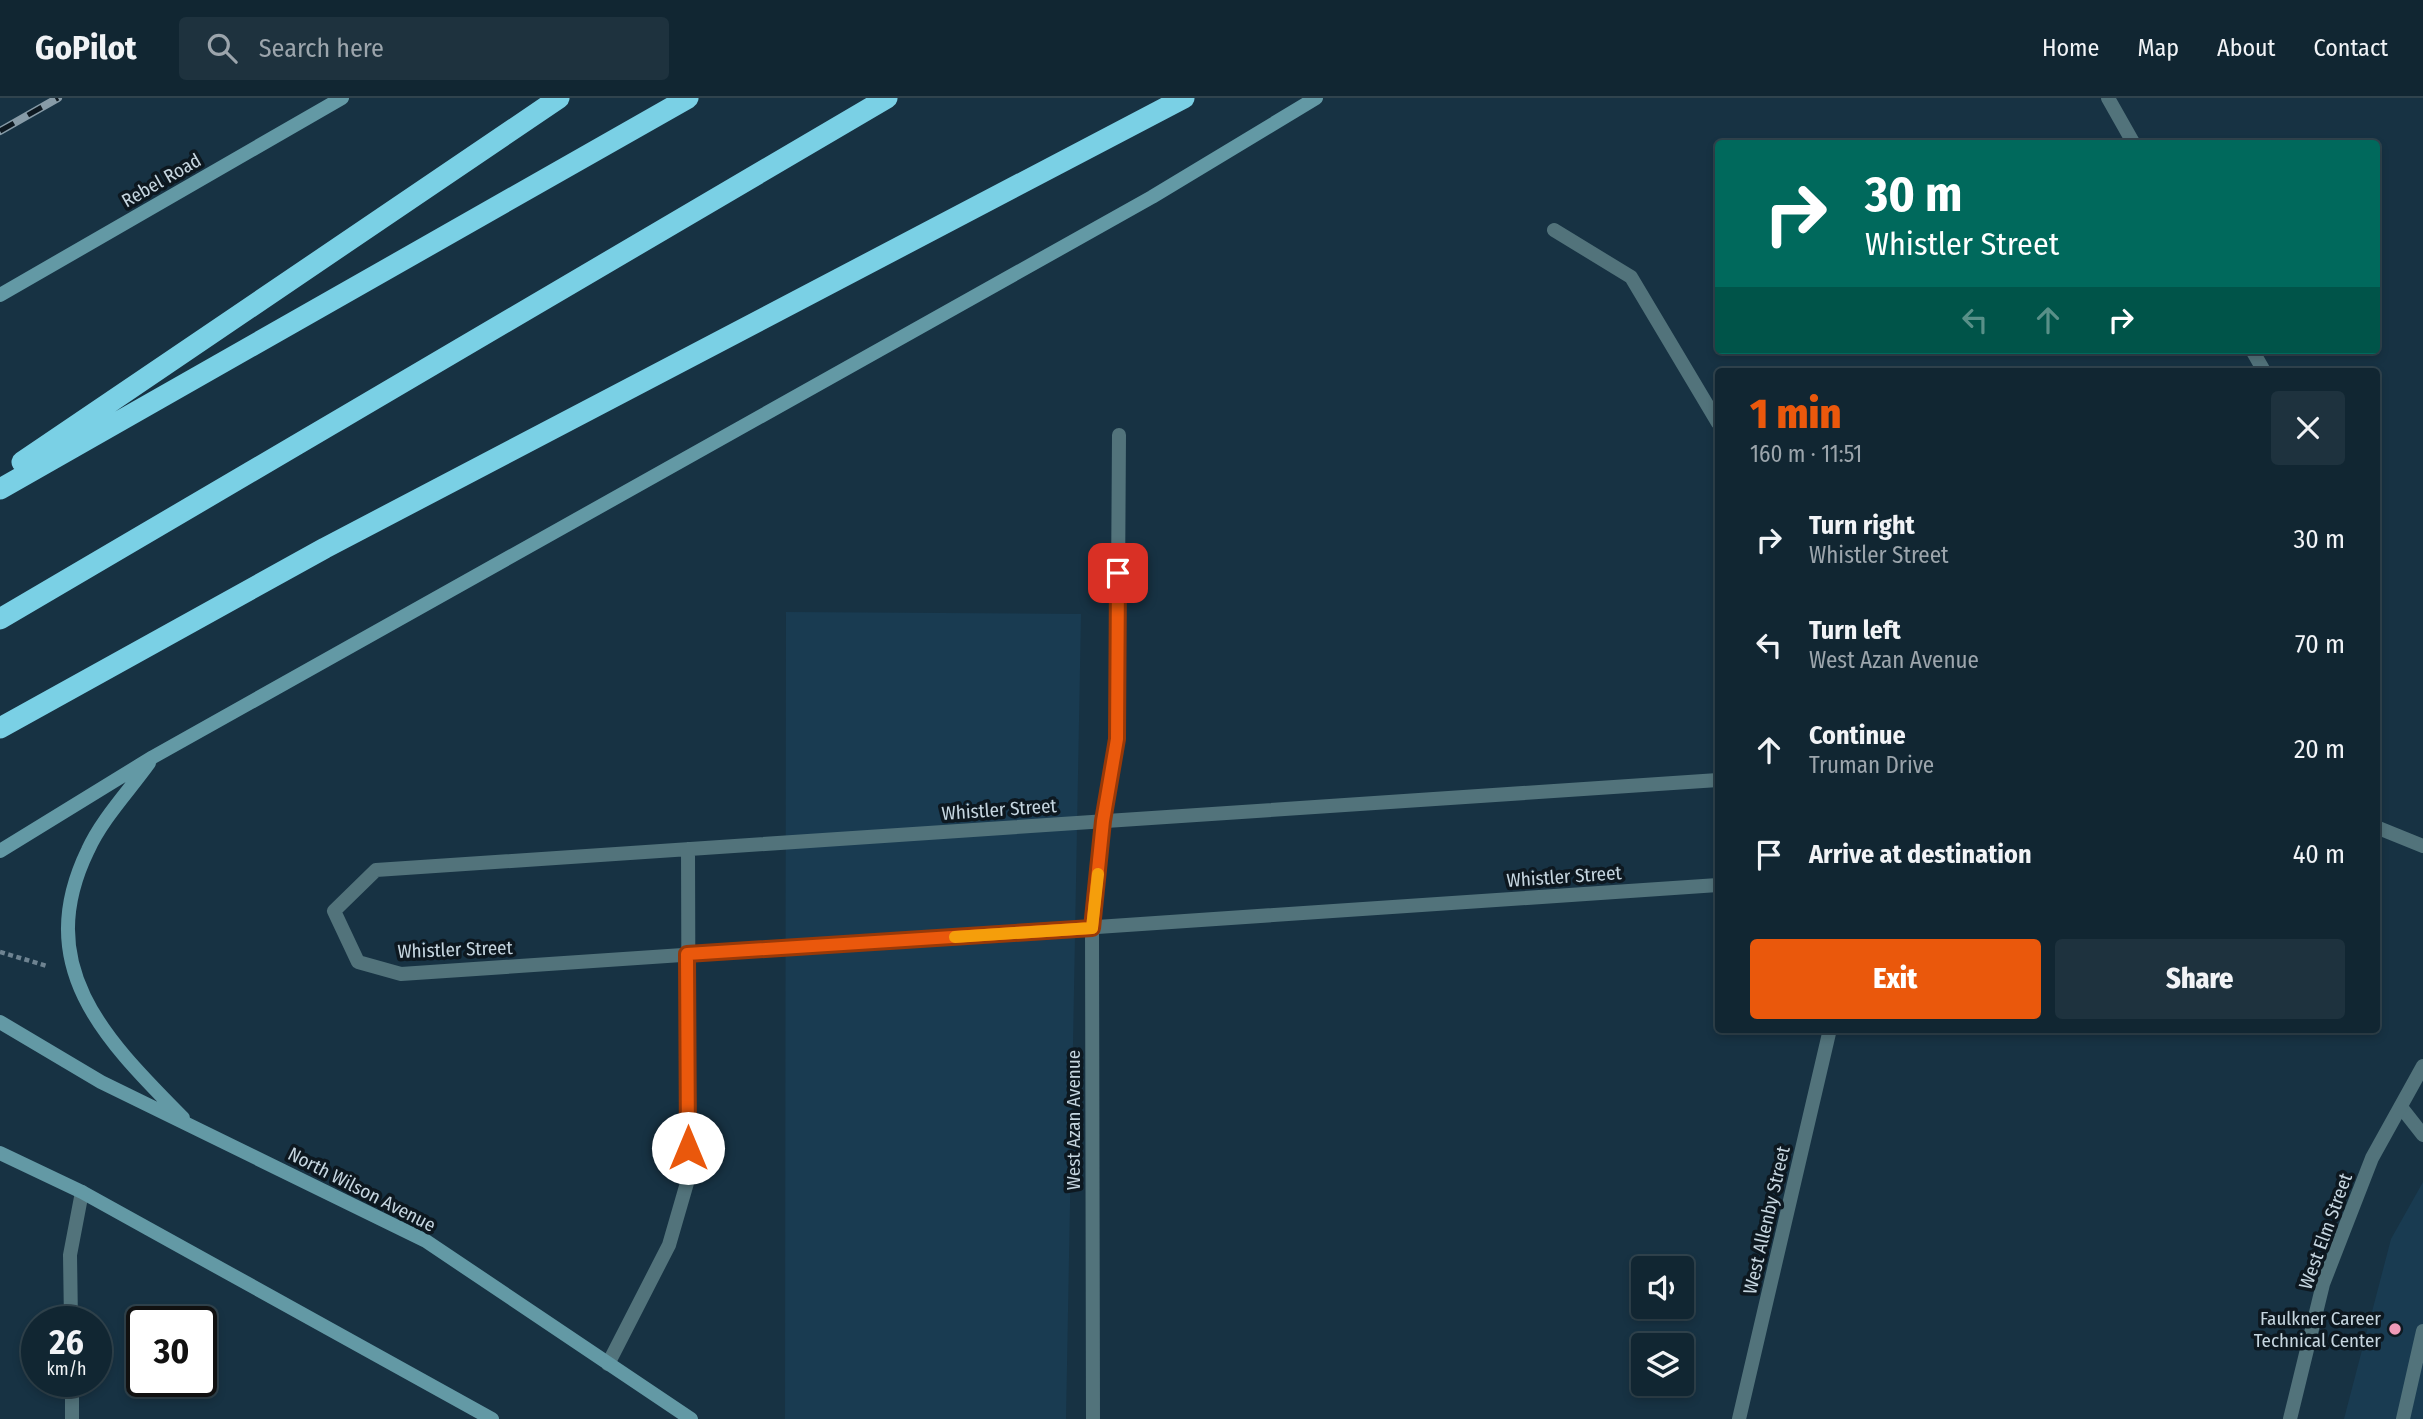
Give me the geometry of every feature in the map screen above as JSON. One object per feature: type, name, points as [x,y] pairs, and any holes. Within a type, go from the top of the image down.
[{"type":"highway","points":[[0,477],[559,98]]},
{"type":"highway","points":[[0,489],[688,98]]},
{"type":"highway","points":[[0,619],[887,98]]},
{"type":"highway","points":[[0,728],[325,548],[1184,98]]},
{"type":"main road","name":"Rebel Road","points":[[0,295],[342,98]]},
{"type":"main road","points":[[0,851],[153,757],[1152,197],[1316,98]]},
{"type":"main road","points":[[153,757],[88,849],[72,894],[66,937],[70,961],[85,999],[117,1051],[192,1126]]},
{"type":"main road","name":"North Wilson Avenue","points":[[0,1022],[101,1082],[426,1241],[691,1419]]},
{"type":"main road","points":[[0,1153],[82,1192],[492,1419]]},
{"type":"street","points":[[2108,98],[2132,140]]},
{"type":"street","points":[[1554,230],[1631,276],[1715,418]]},
{"type":"street","name":"West Azan Avenue","points":[[1093,1419],[1092,928],[1103,821],[1117,739],[1119,435]]},
{"type":"street","name":"Whistler Street","points":[[1715,780],[376,870],[334,911],[358,962],[401,974],[1715,885]]},
{"type":"street","points":[[2380,829],[2423,846]]},
{"type":"street","points":[[608,1363],[669,1245],[689,1176],[688,849]]},
{"type":"street","name":"West Allenby Street","points":[[1739,1419],[1829,1033]]},
{"type":"street","name":"West Elm Street","points":[[2290,1419],[2323,1283],[2372,1158],[2423,1066]]},
{"type":"street","points":[[2401,1107],[2423,1135]]},
{"type":"street","points":[[71,1306],[70,1255],[82,1192]]},
{"type":"street","points":[[2403,1419],[2423,1331]]},
{"type":"street","points":[[72,1397],[72,1419]]},
{"type":"path","points":[[0,952],[47,966]]},
{"type":"shaded area","points":[[786,612],[1081,614],[1066,1419],[785,1419]]},
{"type":"shaded area","name":"Faulkner Career Technical Center","points":[[2423,1182],[2423,1419],[2344,1419],[2391,1239]]},
{"type":"railway","points":[[0,131],[58,98]]},
{"type":"slow traffic","points":[[955,937],[1092,928],[1098,874]]},
{"type":"place","name":"Faulkner Career Technical Center","points":[[2395,1329]]},
{"type":"route","points":[[688,1148],[687,954],[1092,928],[1103,821],[1117,739],[1118,573]]}]
